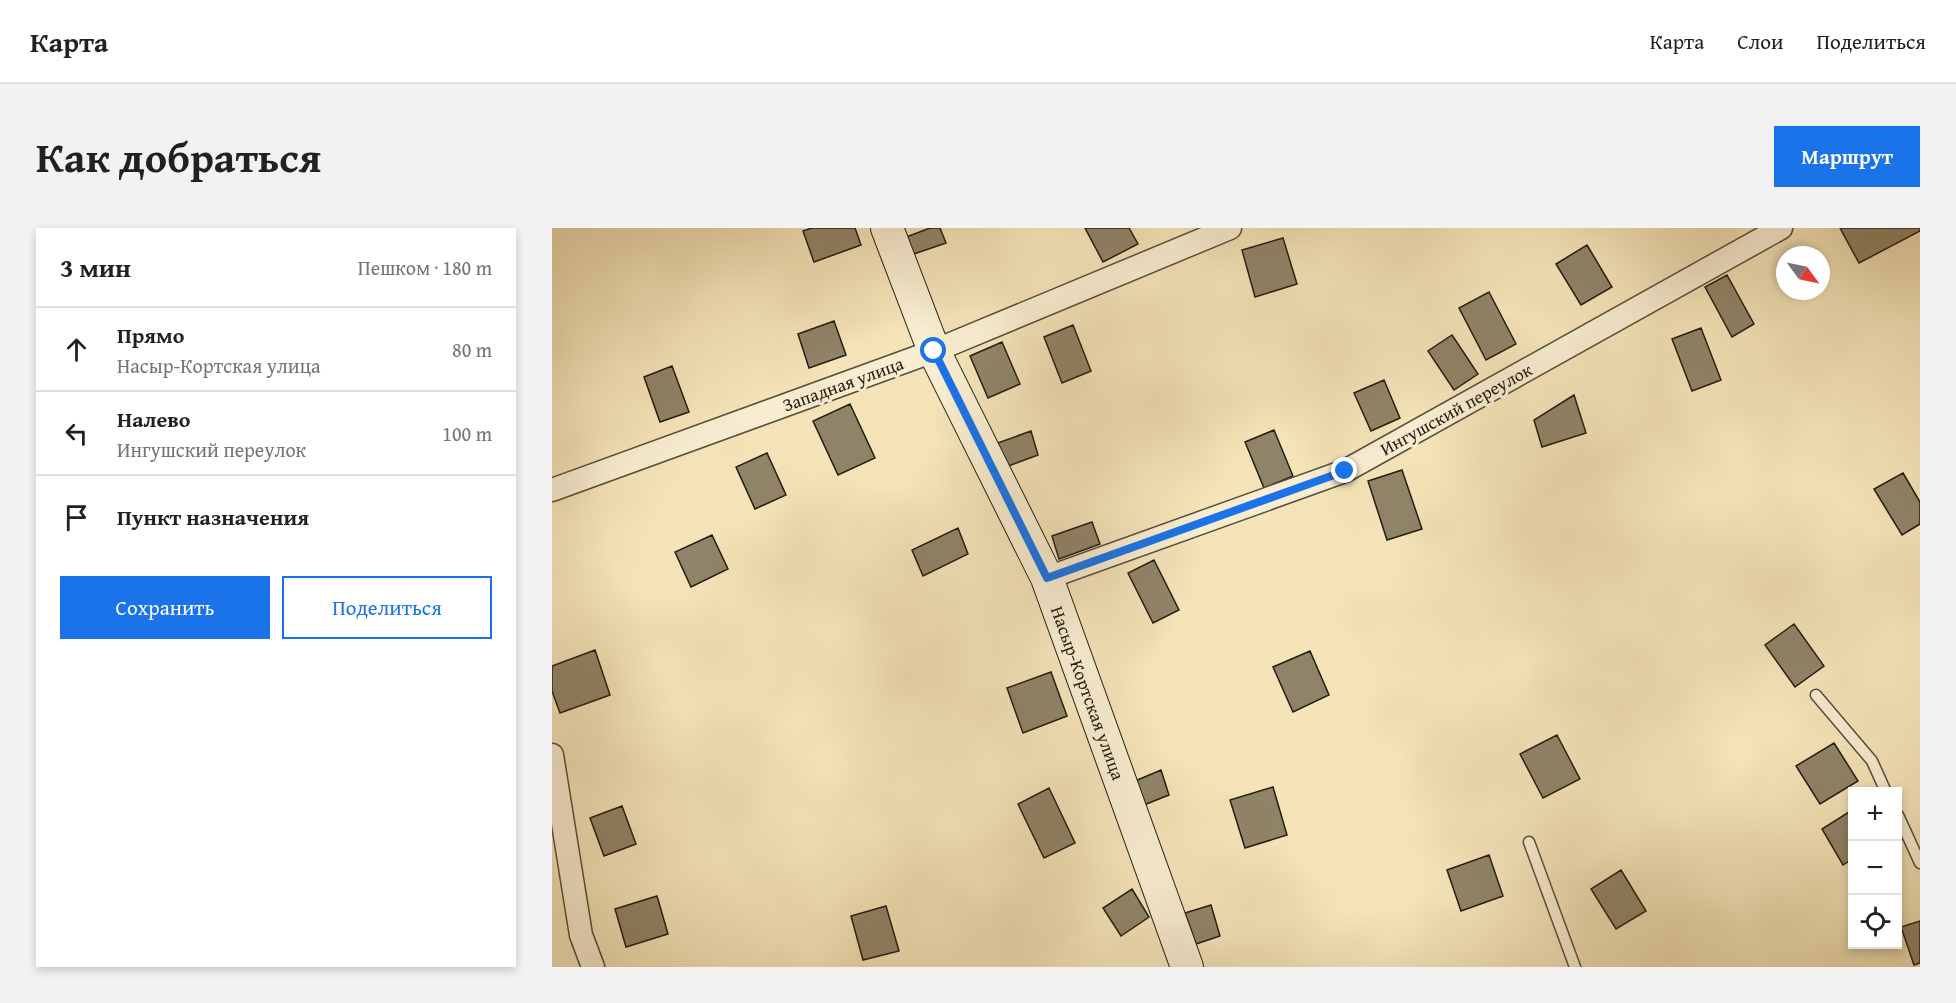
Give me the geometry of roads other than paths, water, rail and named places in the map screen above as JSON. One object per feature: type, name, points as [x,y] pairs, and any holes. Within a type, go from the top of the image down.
[{"type":"street","name":"Насыр-Кортская улица","points":[[887,228],[934,351],[1047,578],[1187,967]]},
{"type":"street","name":"Западная улица","points":[[552,490],[934,351],[1230,228]]},
{"type":"street","name":"Ингушский переулок","points":[[1047,578],[1345,471],[1781,228]]},
{"type":"street","points":[[552,755],[561,873],[592,967]]},
{"type":"lane","points":[[1816,695],[1872,761],[1884,787]]},
{"type":"lane","points":[[1902,824],[1920,863]]},
{"type":"lane","points":[[1529,842],[1575,967]]}]
